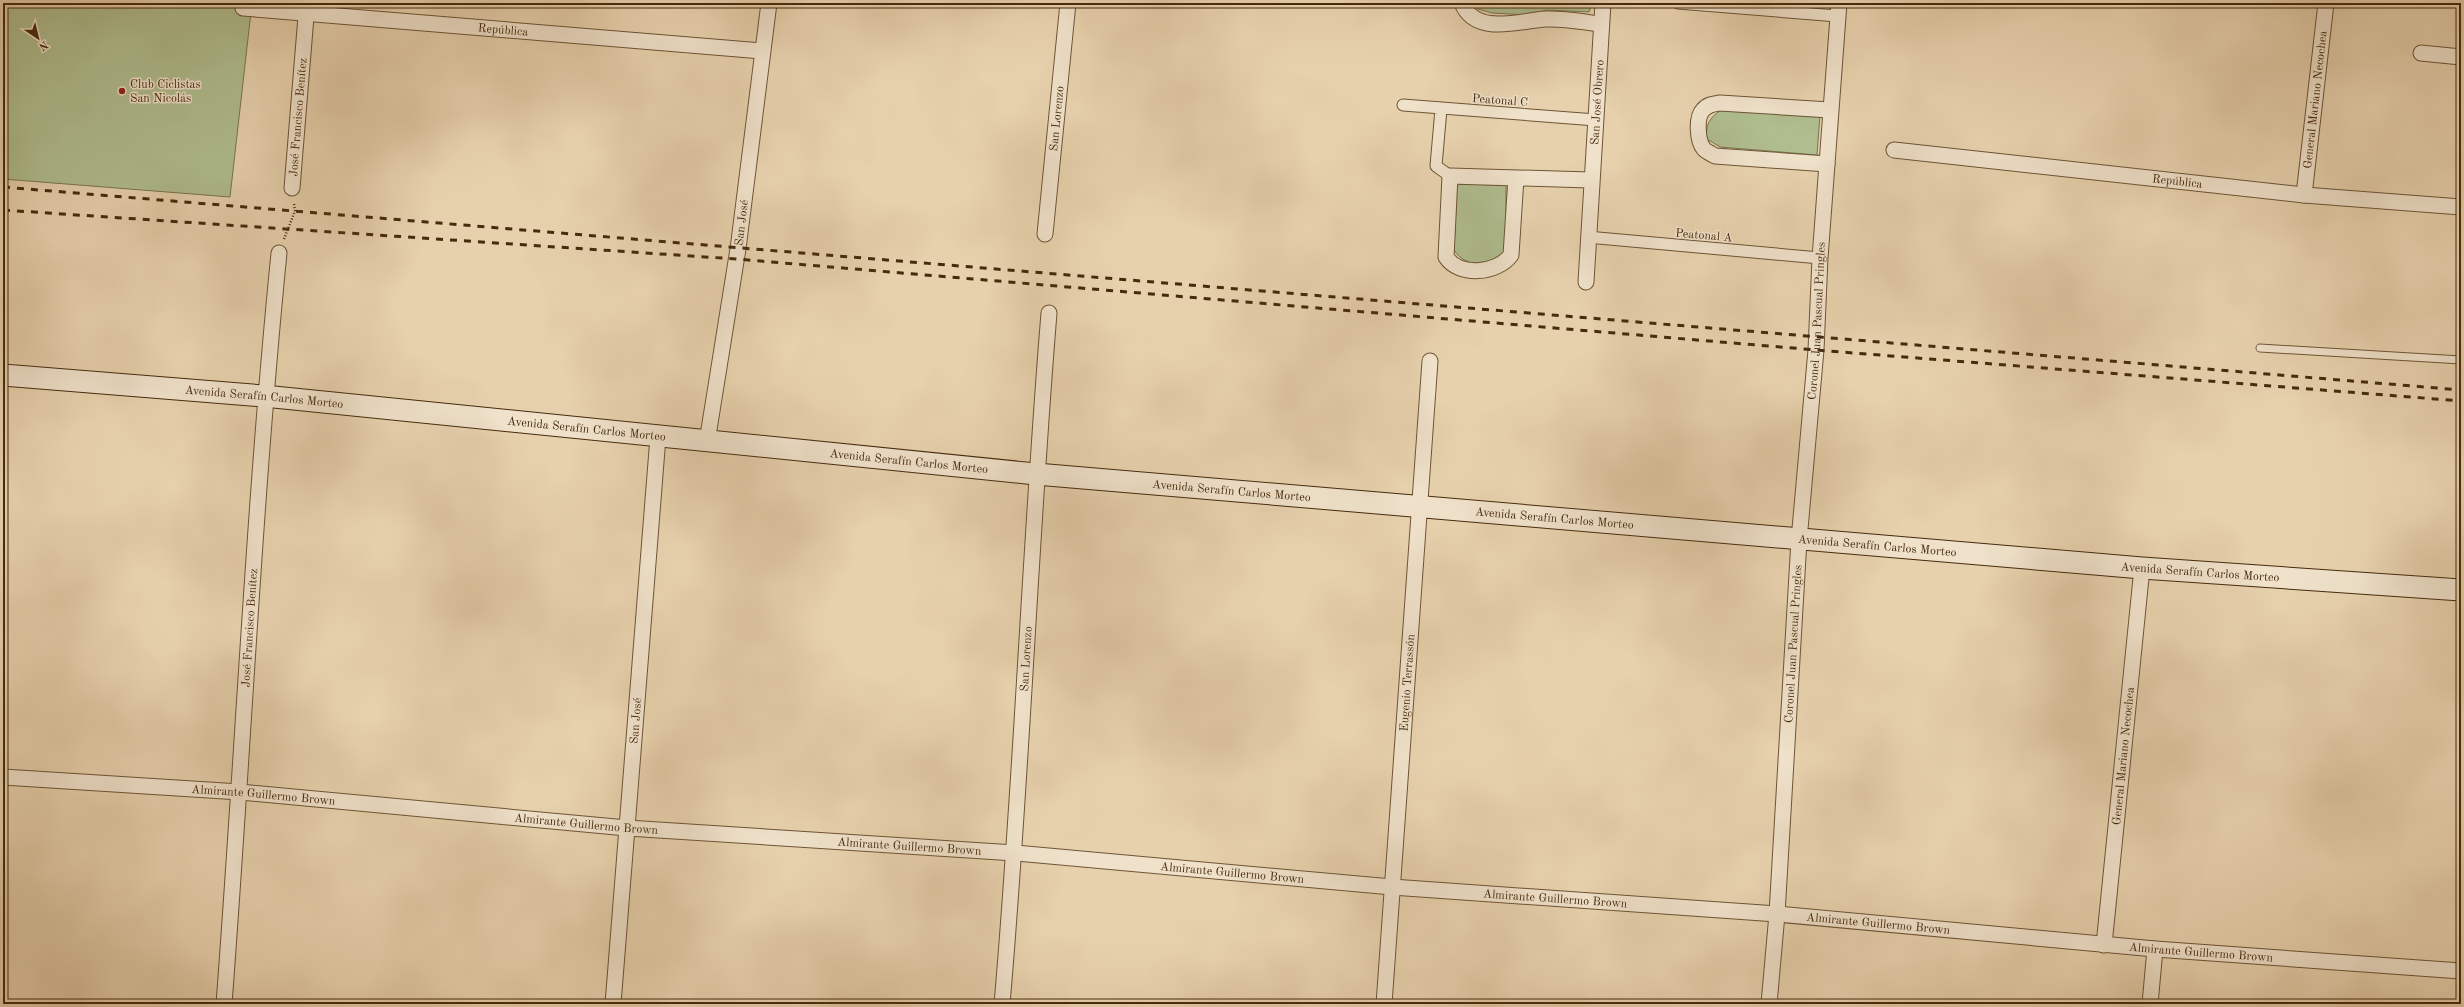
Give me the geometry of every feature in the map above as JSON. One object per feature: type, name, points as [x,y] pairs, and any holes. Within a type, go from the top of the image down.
[{"type":"main road","name":"Avenida Serafín Carlos Morteo","points":[[3,375],[264,396],[707,442],[1036,474],[2142,568],[2461,590]]},
{"type":"street","name":"San José","points":[[707,442],[738,249],[769,3]]},
{"type":"street","name":"San Lorenzo","points":[[1045,234],[1068,3]]},
{"type":"street","points":[[1462,3],[1466,13],[1476,19],[1491,23],[1510,25],[1556,19],[1601,24]]},
{"type":"street","name":"San José Obrero","points":[[1586,282],[1590,180],[1596,120],[1603,3]]},
{"type":"street","points":[[1678,3],[1838,9]]},
{"type":"street","name":"General Mariano Necochea","points":[[2304,195],[2326,3]]},
{"type":"street","name":"República","points":[[243,8],[307,8],[762,51]]},
{"type":"street","name":"José Francisco Benítez","points":[[292,188],[307,8]]},
{"type":"street","name":"Coronel Juan Pascual Pringles","points":[[1769,1004],[1777,914],[1799,540],[1816,350],[1820,258],[1838,9]]},
{"type":"street","points":[[2421,53],[2461,57]]},
{"type":"street","points":[[1827,164],[1715,156],[1704,148],[1700,141],[1699,128],[1702,111],[1709,105],[1720,102],[1830,110]]},
{"type":"street","name":"Peatonal C","points":[[1403,105],[1596,120]]},
{"type":"street","points":[[1441,109],[1436,166],[1450,176],[1590,180]]},
{"type":"street","name":"República","points":[[1894,150],[2304,195],[2461,207]]},
{"type":"street","points":[[1450,176],[1446,256],[1451,264],[1459,269],[1474,270],[1505,264],[1511,255],[1516,178]]},
{"type":"street","name":"Peatonal A","points":[[1587,237],[1820,258]]},
{"type":"street","name":"José Francisco Benítez","points":[[224,1004],[240,792],[264,396],[278,253]]},
{"type":"street","name":"San Lorenzo","points":[[1002,1004],[1015,853],[1036,474],[1049,313]]},
{"type":"street","name":"Eugenio Terrassón","points":[[1384,1004],[1430,361]]},
{"type":"street","name":"San José","points":[[613,1004],[658,437]]},
{"type":"street","name":"General Mariano Necochea","points":[[2104,945],[2142,568]]},
{"type":"street","name":"Almirante Guillermo Brown","points":[[3,777],[240,792],[627,828],[1015,853],[1392,887],[1777,914],[2104,945],[2461,971]]},
{"type":"street","points":[[2150,1004],[2155,949]]},
{"type":"lane","points":[[2260,348],[2461,360]]},
{"type":"path","name":"José Francisco Benítez","points":[[288,230],[295,211],[292,188]]},
{"type":"green space","name":"Club Ciclistas San Nicolás","points":[[3,3],[252,3],[230,197],[3,179]]},
{"type":"green space","points":[[1474,3],[1592,3],[1589,12],[1547,10],[1527,15],[1492,13],[1478,9]]},
{"type":"green space","points":[[1721,110],[1820,115],[1817,155],[1720,147],[1707,139],[1707,126],[1713,116]]},
{"type":"green space","points":[[1457,184],[1506,185],[1506,249],[1495,260],[1488,263],[1473,263],[1465,261],[1454,250]]},
{"type":"railway","points":[[3,187],[2461,390]]},
{"type":"railway","points":[[3,210],[736,259],[1816,350],[2461,401]]},
{"type":"place","name":"Club Ciclistas San Nicolás","points":[[122,91]]}]
